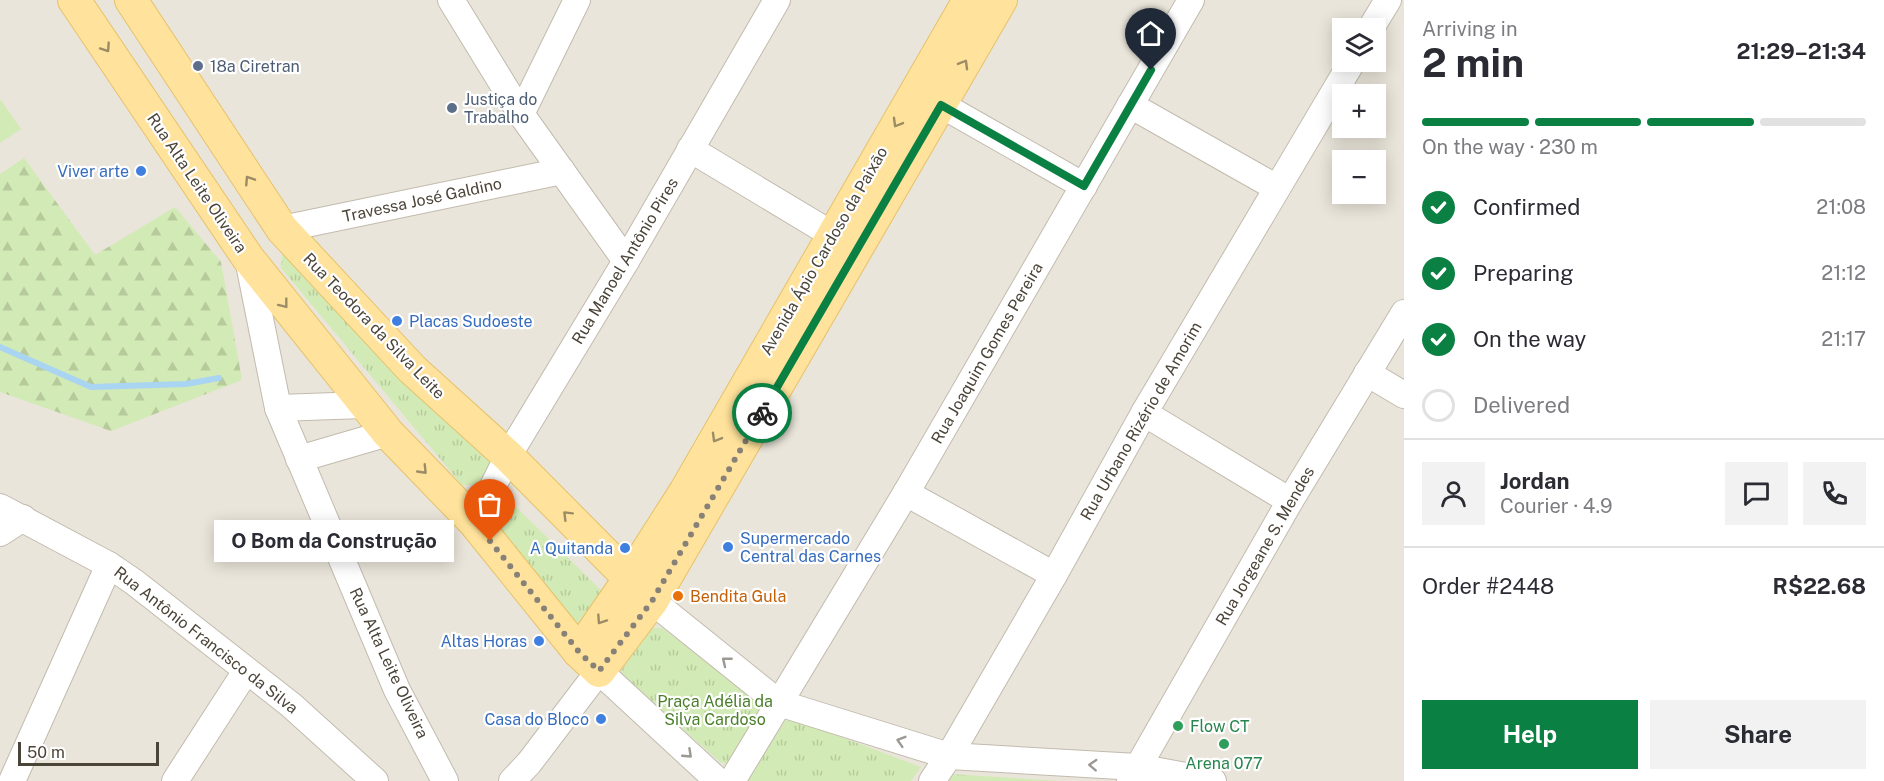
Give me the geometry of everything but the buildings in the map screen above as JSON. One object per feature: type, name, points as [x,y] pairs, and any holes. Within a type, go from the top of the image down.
[{"type":"main road","name":"Rua Alta Leite Oliveira","points":[[74,0],[248,258]]},
{"type":"main road","points":[[131,0],[282,229]]},
{"type":"main road","name":"Avenida Ápio Cardoso da Paixão","points":[[589,662],[652,601],[928,98],[969,0]]},
{"type":"main road","name":"Avenida Ápio Cardoso da Paixão","points":[[928,98],[1001,0]]},
{"type":"main road","name":"Avenida Ápio Cardoso da Paixão","points":[[589,662],[630,578],[685,492],[833,235],[882,179]]},
{"type":"main road","name":"Rua Teodora da Silva Leite","points":[[282,229],[412,369],[508,456],[652,601]]},
{"type":"main road","points":[[248,258],[364,405],[475,523],[589,662]]},
{"type":"street","points":[[451,0],[521,114],[626,261]]},
{"type":"street","points":[[521,114],[577,0]]},
{"type":"street","name":"Rua Manoel Antônio Pires","points":[[475,523],[508,456],[626,261],[777,0]]},
{"type":"street","name":"Rua Joaquim Gomes Pereira","points":[[732,781],[906,493],[1191,0]]},
{"type":"street","points":[[1377,18],[1388,0]]},
{"type":"street","name":"Rua Urbano Rizério de Amorim","points":[[932,781],[949,756],[1054,575],[1144,413],[1346,72]]},
{"type":"street","points":[[928,98],[1084,186]]},
{"type":"street","points":[[1130,105],[1277,188]]},
{"type":"street","points":[[690,149],[833,235]]},
{"type":"street","name":"Travessa José Galdino","points":[[282,229],[562,171]]},
{"type":"street","name":"Rua Alta Leite Oliveira","points":[[248,258],[278,408],[397,690],[445,781]]},
{"type":"street","name":"Rua Jorgeane S. Mendes","points":[[1133,774],[1290,501],[1404,313]]},
{"type":"street","points":[[1367,373],[1404,395]]},
{"type":"street","points":[[278,408],[364,405]]},
{"type":"street","points":[[1144,413],[1290,501]]},
{"type":"street","points":[[299,459],[388,433]]},
{"type":"street","points":[[906,493],[1054,575]]},
{"type":"street","name":"Rua Antônio Francisco da Silva","points":[[0,507],[11,517],[109,565],[134,582],[291,705],[375,781]]},
{"type":"street","points":[[0,533],[11,517]]},
{"type":"street","points":[[10,775],[109,565]]},
{"type":"street","name":"Rua Teodora da Silva Leite","points":[[652,601],[779,703],[949,756],[1213,781]]},
{"type":"street","points":[[589,662],[718,781]]},
{"type":"street","name":"Avenida Ápio Cardoso da Paixão","points":[[512,781],[529,763],[589,662]]},
{"type":"street","points":[[175,781],[246,671]]},
{"type":"shaded area","points":[[0,0],[1404,0],[1404,781],[0,781]]},
{"type":"green space","points":[[0,99],[21,129],[0,143]]},
{"type":"green space","points":[[24,158],[95,255],[175,207],[221,262],[242,380],[111,431],[0,392],[0,174]]},
{"type":"green space","points":[[283,249],[493,461],[479,485],[462,485],[281,268]]},
{"type":"green space","points":[[505,496],[611,600],[580,647],[485,528]]},
{"type":"green space","name":"Praça Adélia da Silva Cardoso","points":[[649,628],[662,628],[760,700],[764,716],[734,766],[720,762],[620,673]]},
{"type":"green space","name":"Praça Adélia da Silva Cardoso","points":[[788,717],[921,767],[911,781],[745,781]]},
{"type":"green space","points":[[950,774],[1061,781],[945,781]]},
{"type":"waterway","points":[[0,347],[91,387],[186,384],[219,378]]},
{"type":"way so far","points":[[490,541],[579,652],[599,671],[652,601],[762,413]]},
{"type":"place","name":"18a Ciretran","points":[[198,66]]},
{"type":"place","name":"Justiça do Trabalho","points":[[452,108]]},
{"type":"place","name":"Viver arte","points":[[141,171]]},
{"type":"place","name":"Placas Sudoeste","points":[[397,321]]},
{"type":"place","name":"O Bom da Construção","points":[[490,541]]},
{"type":"place","name":"Supermercado Central das Carnes","points":[[728,547]]},
{"type":"place","name":"A Quitanda","points":[[625,548]]},
{"type":"place","name":"Bendita Gula","points":[[678,596]]},
{"type":"place","name":"Altas Horas","points":[[539,641]]},
{"type":"place","name":"Casa do Bloco","points":[[601,719]]},
{"type":"place","name":"Flow CT","points":[[1178,726]]},
{"type":"place","name":"Arena 077","points":[[1224,744]]},
{"type":"route","points":[[762,413],[941,105],[1084,186],[1151,70]]}]
